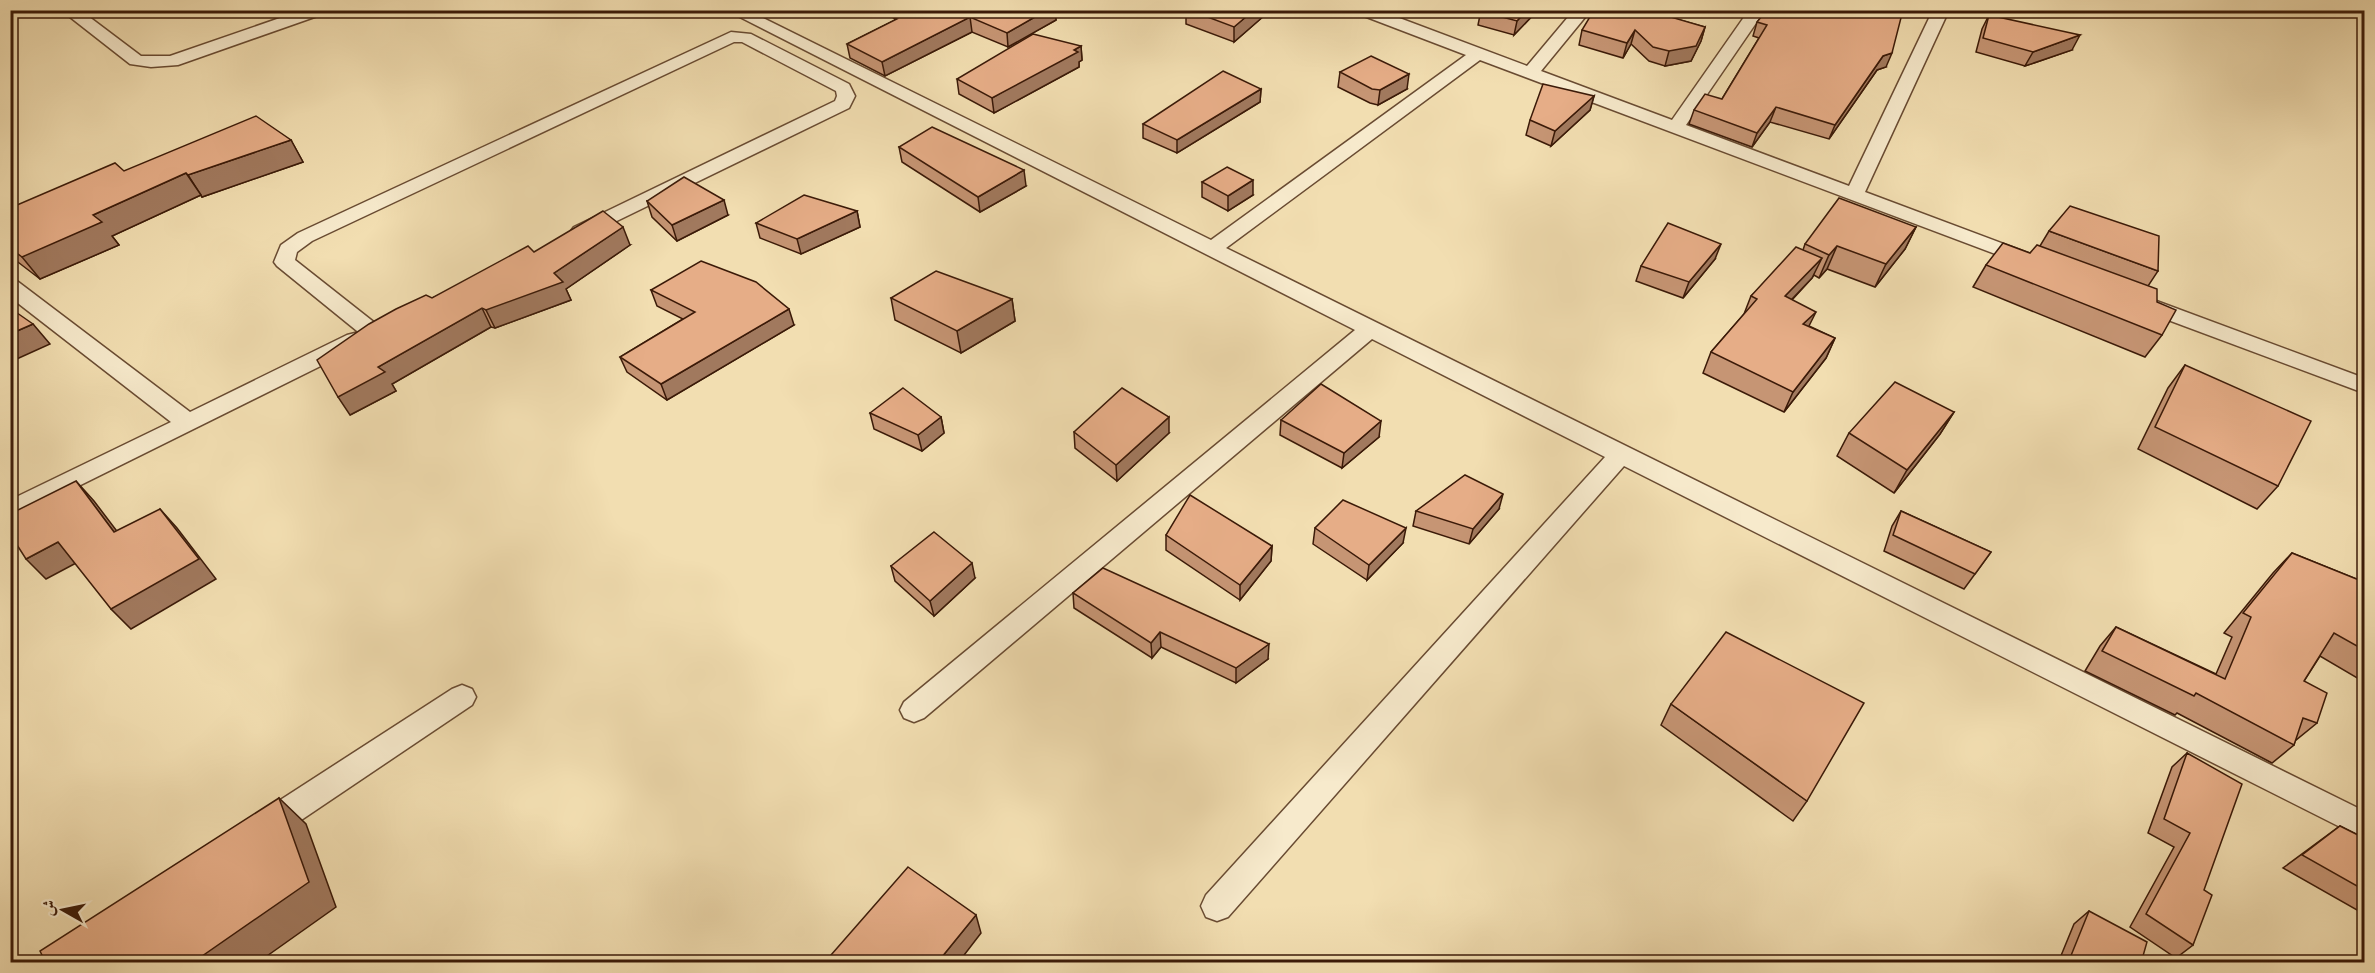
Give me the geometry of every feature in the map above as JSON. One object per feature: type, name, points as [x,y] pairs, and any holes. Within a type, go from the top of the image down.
[{"type":"street","points":[[73,13],[94,10]]},
{"type":"street","points":[[73,13],[136,60],[151,62],[172,61],[320,10]]},
{"type":"street","points":[[734,10],[2364,826]]},
{"type":"street","points":[[1362,10],[2043,265]]},
{"type":"street","points":[[1530,74],[1583,10]]},
{"type":"street","points":[[1676,127],[1757,10]]},
{"type":"street","points":[[1854,195],[1941,10]]},
{"type":"street","points":[[372,332],[284,262],[288,249],[304,237],[718,42],[745,37],[843,88],[846,96],[843,104],[565,238]]},
{"type":"street","points":[[1212,249],[1477,54]]},
{"type":"street","points":[[10,286],[188,423]]},
{"type":"street","points":[[2120,294],[2364,386]]},
{"type":"street","points":[[10,511],[393,321]]},
{"type":"street","points":[[915,710],[1371,328]]},
{"type":"street","points":[[1217,906],[1621,454]]},
{"type":"street","points":[[247,839],[462,697]]},
{"type":"building","points":[[913,10],[1047,10],[1007,33],[970,17],[882,62],[847,44]]},
{"type":"building","points":[[1189,10],[1254,10],[1234,27]]},
{"type":"building","points":[[1481,10],[1527,10],[1517,21]]},
{"type":"building","points":[[1594,10],[1651,10],[1705,27],[1696,46],[1669,51],[1653,47],[1635,30],[1627,43],[1582,30]]},
{"type":"building","points":[[1767,10],[1903,10],[1892,53],[1883,56],[1835,125],[1776,107],[1757,133],[1694,110],[1705,94],[1722,99],[1767,25],[1757,22]]},
{"type":"building","points":[[1989,15],[2080,35],[2033,52],[1983,38]]},
{"type":"building","points":[[1033,34],[1081,46],[1074,50],[1078,52],[992,98],[957,79]]},
{"type":"building","points":[[1371,56],[1409,74],[1380,90],[1372,89],[1340,72]]},
{"type":"building","points":[[1223,71],[1261,89],[1177,140],[1143,124]]},
{"type":"building","points":[[1543,84],[1594,96],[1555,131],[1530,120]]},
{"type":"building","points":[[256,116],[291,140],[188,175],[186,173],[93,215],[102,222],[22,257],[10,248],[10,208],[115,163],[124,171]]},
{"type":"building","points":[[932,127],[1024,170],[978,197],[899,147]]},
{"type":"building","points":[[1227,167],[1253,180],[1228,196],[1202,182]]},
{"type":"building","points":[[684,177],[724,200],[672,225],[647,201]]},
{"type":"building","points":[[804,195],[857,211],[797,239],[756,223]]},
{"type":"building","points":[[1839,198],[1916,227],[1886,264],[1837,246],[1829,255],[1805,244]]},
{"type":"building","points":[[2070,206],[2159,236],[2158,271],[2049,231]]},
{"type":"building","points":[[603,211],[623,227],[554,273],[563,282],[486,310],[482,308],[378,367],[385,372],[338,397],[317,360],[369,324],[396,309],[426,295],[432,298],[528,246],[534,252]]},
{"type":"building","points":[[1668,223],[1721,244],[1689,282],[1641,266]]},
{"type":"building","points":[[2003,243],[2030,253],[2037,245],[2157,289],[2157,302],[2176,310],[2162,335],[1986,265]]},
{"type":"building","points":[[1796,247],[1822,258],[1785,296],[1816,312],[1803,324],[1835,338],[1793,392],[1711,352],[1757,299],[1751,296]]},
{"type":"building","points":[[701,261],[756,282],[789,309],[661,384],[620,357],[695,312],[651,290]]},
{"type":"building","points":[[936,271],[1012,299],[957,331],[891,298]]},
{"type":"building","points":[[10,308],[33,324],[10,334]]},
{"type":"building","points":[[2185,365],[2311,421],[2278,486],[2155,427]]},
{"type":"building","points":[[1895,382],[1954,412],[1907,470],[1849,433]]},
{"type":"building","points":[[1321,384],[1381,421],[1344,453],[1281,420]]},
{"type":"building","points":[[903,388],[941,417],[918,435],[870,413]]},
{"type":"building","points":[[1122,388],[1169,417],[1116,465],[1074,432]]},
{"type":"building","points":[[1465,475],[1503,494],[1473,529],[1416,511]]},
{"type":"building","points":[[76,481],[114,532],[160,509],[199,559],[111,609],[58,542],[26,559],[10,534],[10,514]]},
{"type":"building","points":[[1190,495],[1272,546],[1240,585],[1166,535]]},
{"type":"building","points":[[1343,500],[1406,528],[1369,565],[1315,528]]},
{"type":"building","points":[[1901,511],[1991,552],[1975,574],[1893,535]]},
{"type":"building","points":[[934,532],[972,563],[930,601],[891,566]]},
{"type":"building","points":[[2292,553],[2364,582],[2364,650],[2334,633],[2304,681],[2327,693],[2317,723],[2303,718],[2294,745],[2196,693],[2194,696],[2102,651],[2116,627],[2225,679],[2251,617],[2243,613]]},
{"type":"building","points":[[1103,568],[1269,644],[1236,668],[1160,632],[1151,643],[1073,593]]},
{"type":"building","points":[[1726,632],[1864,703],[1807,801],[1671,704]]},
{"type":"building","points":[[2187,753],[2242,784],[2204,890],[2212,895],[2193,945],[2146,914],[2190,833],[2164,819]]},
{"type":"building","points":[[279,798],[309,882],[192,963],[46,963],[40,951]]},
{"type":"building","points":[[2340,826],[2364,838],[2364,890],[2302,855]]},
{"type":"building","points":[[908,867],[976,915],[937,963],[824,963]]},
{"type":"building","points":[[2089,911],[2147,942],[2141,963],[2068,963]]}]
